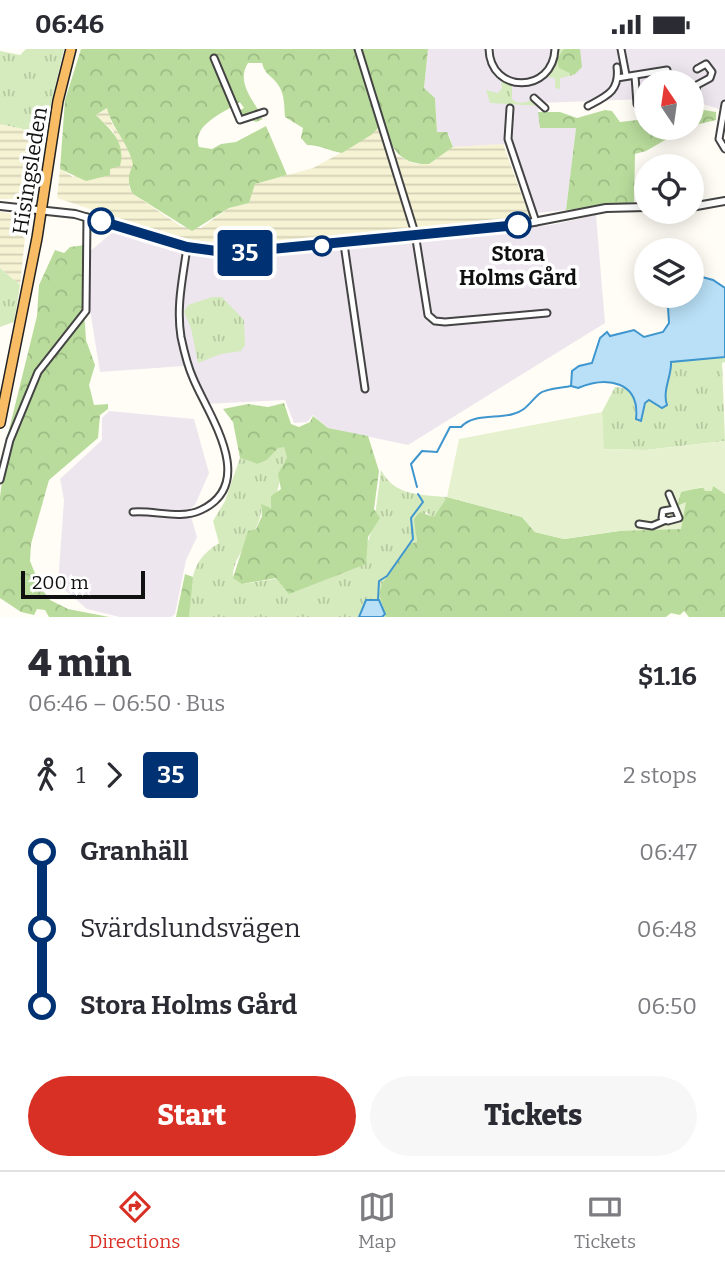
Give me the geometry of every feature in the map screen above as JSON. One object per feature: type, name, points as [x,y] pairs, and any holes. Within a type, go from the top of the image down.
[{"type":"highway","name":"Hisingsleden","points":[[0,423],[42,209],[58,101],[71,49]]},
{"type":"street","points":[[358,49],[415,237],[424,306],[433,320],[450,322],[547,313]]},
{"type":"street","points":[[489,49],[496,71],[508,81],[521,84],[534,81],[546,73],[555,49]]},
{"type":"street","points":[[621,49],[626,75]]},
{"type":"street","points":[[214,58],[240,120],[264,113]]},
{"type":"street","points":[[697,69],[706,64],[712,72],[710,78],[704,81]]},
{"type":"street","points":[[588,106],[611,93],[617,78],[617,67]]},
{"type":"street","points":[[617,78],[634,76]]},
{"type":"street","points":[[534,98],[545,108]]},
{"type":"street","points":[[725,104],[719,139],[725,149]]},
{"type":"street","points":[[510,108],[508,139],[536,222]]},
{"type":"street","points":[[704,205],[725,201]]},
{"type":"street","points":[[0,206],[42,209],[87,217],[187,247],[231,253],[415,237],[536,222],[596,210],[634,208]]},
{"type":"street","points":[[0,479],[14,430],[38,372],[86,311],[87,217]]},
{"type":"street","points":[[344,244],[365,389]]},
{"type":"street","points":[[133,512],[194,513],[214,500],[225,479],[226,453],[222,436],[193,378],[181,337],[179,297],[187,247]]},
{"type":"street","points":[[639,524],[652,526],[666,520],[678,519],[668,494]]},
{"type":"street","points":[[666,520],[662,518],[663,512],[675,509]]},
{"type":"shaded area","points":[[428,49],[725,49],[725,111],[704,104],[704,70],[634,70],[634,99],[540,103],[538,112],[564,127],[576,128],[566,210],[537,213],[513,144],[453,147],[449,135],[437,132],[435,98],[424,88]]},
{"type":"shaded area","points":[[108,108],[111,122],[131,152],[133,165],[129,187],[133,194],[182,227],[201,228],[229,208],[249,203],[254,184],[313,168],[350,148],[380,127],[389,152],[416,164],[429,164],[453,147],[503,144],[530,218],[261,246],[219,247],[184,240],[57,198],[60,169],[73,177],[109,169],[114,132],[96,115]]},
{"type":"shaded area","points":[[0,124],[23,129],[29,136],[44,135],[35,192],[31,199],[0,199]]},
{"type":"shaded area","points":[[0,212],[23,215],[27,219],[20,285],[0,268]]},
{"type":"shaded area","points":[[596,215],[605,323],[408,445],[328,428],[313,415],[307,422],[294,423],[285,400],[202,404],[184,366],[100,372],[90,310],[89,252],[113,232],[228,259],[551,225]]},
{"type":"shaded area","points":[[109,411],[194,419],[209,473],[195,505],[189,510],[197,537],[186,560],[175,614],[171,617],[120,617],[87,609],[58,584],[64,500],[60,479],[102,440],[102,418]]},
{"type":"green space","points":[[26,49],[64,49],[44,135],[29,136],[23,129],[0,124],[0,51],[20,55]]},
{"type":"green space","points":[[81,49],[428,49],[424,88],[435,98],[437,132],[447,132],[453,147],[429,164],[405,159],[392,145],[377,102],[371,101],[380,126],[371,135],[342,153],[307,145],[301,138],[303,128],[285,117],[284,99],[279,86],[266,72],[262,63],[248,63],[244,82],[259,111],[258,116],[263,119],[256,122],[240,114],[238,111],[244,108],[240,102],[205,126],[198,139],[199,147],[212,149],[221,144],[236,142],[266,126],[287,175],[255,184],[249,203],[229,208],[192,231],[133,194],[129,183],[133,165],[131,157],[107,108],[96,115],[119,144],[120,166],[110,169],[110,175],[86,181],[60,169],[65,100]]},
{"type":"green space","points":[[557,49],[564,49],[557,60],[574,75],[560,78],[560,89],[555,88],[555,78],[546,77],[554,65]]},
{"type":"green space","points":[[564,49],[580,49],[582,67],[574,75],[559,68],[557,59]]},
{"type":"green space","points":[[501,82],[512,84],[514,101],[522,103],[533,99],[541,106],[490,103],[486,90],[498,93],[502,88]]},
{"type":"green space","points":[[605,110],[612,111],[620,122],[634,120],[634,140],[665,140],[646,151],[634,154],[634,202],[566,210],[576,128],[540,128],[538,112],[560,112],[577,118]]},
{"type":"green space","points":[[704,110],[716,112],[716,120],[704,123]]},
{"type":"green space","points":[[85,245],[86,340],[95,365],[89,385],[94,405],[108,404],[108,409],[100,415],[98,438],[49,480],[31,544],[30,561],[41,588],[50,600],[68,609],[109,617],[49,617],[45,610],[37,609],[34,615],[21,612],[0,598],[0,497],[7,438],[37,316],[39,285],[55,250],[64,253],[70,247]]},
{"type":"green space","points":[[0,268],[20,285],[14,322],[0,327]]},
{"type":"green space","points":[[212,297],[222,297],[244,320],[245,345],[241,351],[221,354],[198,363],[191,328],[184,312],[188,305]]},
{"type":"green space","points":[[725,357],[725,362],[722,363],[725,441],[646,450],[603,449],[602,412],[615,387],[627,388],[633,393],[636,419],[641,421],[645,403],[649,400],[657,405],[665,400],[671,362]]},
{"type":"green space","points":[[284,403],[291,424],[299,427],[310,422],[313,416],[328,428],[368,436],[379,471],[374,509],[380,518],[368,537],[366,564],[289,594],[276,578],[242,584],[233,578],[248,531],[256,529],[262,516],[261,504],[271,508],[271,496],[281,489],[278,474],[287,458],[284,447],[278,448],[267,460],[258,464],[240,458],[233,422],[223,409],[248,404],[268,407]]},
{"type":"green space","points":[[602,412],[604,449],[646,450],[725,441],[725,494],[713,486],[712,491],[705,491],[703,487],[681,492],[677,506],[686,502],[681,529],[619,531],[564,539],[535,532],[522,517],[447,497],[459,439]]},
{"type":"green space","points":[[278,447],[284,447],[287,458],[276,496],[270,508],[261,505],[257,525],[234,567],[233,577],[243,584],[366,564],[366,547],[374,524],[381,470],[393,485],[409,493],[447,497],[434,518],[426,512],[416,533],[417,543],[410,544],[382,585],[379,594],[386,617],[189,617],[193,574],[202,558],[219,543],[213,521],[225,501],[240,458],[258,464],[267,460]]},
{"type":"green space","points":[[719,487],[725,494],[725,617],[689,617],[684,611],[680,615],[671,613],[666,617],[386,617],[379,594],[382,584],[410,544],[417,542],[414,519],[420,512],[434,517],[447,497],[522,517],[535,532],[564,539],[619,531],[677,506],[681,491]]},
{"type":"green space","points":[[185,574],[193,577],[189,617],[176,617]]},
{"type":"water","points":[[704,278],[725,288],[725,357],[671,362],[667,405],[662,408],[649,400],[645,403],[641,421],[636,419],[633,396],[619,385],[600,382],[578,388],[571,386],[572,371],[592,363],[600,338],[607,332],[610,336],[634,330],[644,337],[663,332],[669,323],[668,308],[704,308]]},
{"type":"water","points":[[366,600],[379,600],[385,614],[382,617],[359,617]]},
{"type":"waterway","points":[[417,487],[411,464],[422,451],[437,452],[450,427],[461,427],[479,418],[513,414],[525,408],[542,392],[571,386]]},
{"type":"waterway","points":[[378,600],[379,581],[387,576],[413,539],[411,518],[423,502],[418,494]]},
{"type":"bus line","name":"35","points":[[101,221],[203,251],[231,253],[518,225]]},
{"type":"place","name":"Stora Holms Gård","points":[[518,225]]}]
